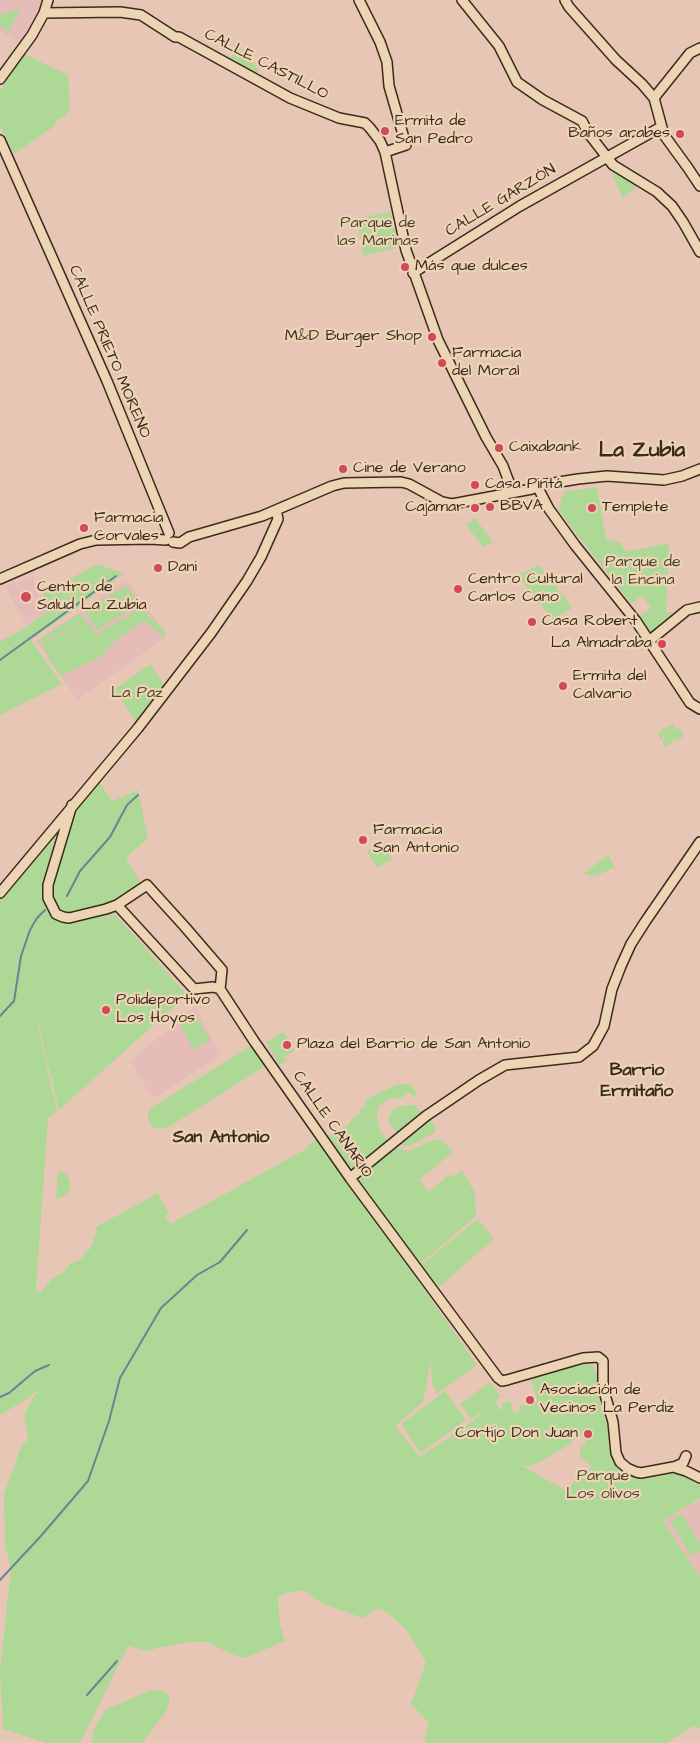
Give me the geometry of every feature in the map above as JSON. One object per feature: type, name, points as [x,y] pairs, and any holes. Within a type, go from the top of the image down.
[{"type":"street","points":[[0,79],[32,35],[44,13],[48,0]]},
{"type":"street","points":[[359,0],[380,42],[387,62],[389,86],[406,145],[385,152],[401,230],[413,273],[438,340],[514,491]]},
{"type":"street","points":[[462,0],[499,46],[517,82],[543,100],[579,119],[613,165],[657,192],[672,206],[700,252]]},
{"type":"street","points":[[565,0],[616,60],[654,98],[664,135],[700,186]]},
{"type":"street","name":"CALLE CASTILLO","points":[[44,13],[134,13],[141,15],[177,37],[290,98],[339,118],[365,123],[380,141],[385,152]]},
{"type":"street","points":[[654,98],[690,53],[700,48]]},
{"type":"street","name":"CALLE GARZÓN","points":[[413,273],[525,203],[661,127]]},
{"type":"street","name":"CALLE PRIETO MORENO","points":[[0,140],[107,381],[170,537]]},
{"type":"street","points":[[474,500],[479,497],[532,489],[537,486],[553,483],[607,476],[664,480],[700,469]]},
{"type":"street","points":[[0,579],[80,544],[96,540],[189,537],[250,520],[332,486],[344,483],[409,484],[442,502],[452,504],[501,496],[514,491]]},
{"type":"street","points":[[544,500],[553,483]]},
{"type":"street","points":[[537,486],[544,500],[575,545],[636,621],[690,703],[700,709]]},
{"type":"street","points":[[117,905],[194,988],[213,987],[220,989],[222,970],[147,885],[117,905],[69,918],[58,915],[54,911],[48,898],[48,885],[63,825],[72,805],[133,734],[201,646],[256,566],[278,519],[276,510]]},
{"type":"street","points":[[649,641],[687,610],[700,607]]},
{"type":"street","points":[[0,892],[63,825]]},
{"type":"street","points":[[350,1178],[426,1116],[479,1080],[506,1066],[579,1057],[586,1053],[593,1046],[601,1032],[615,982],[632,944],[644,922],[700,842]]},
{"type":"street","name":"CALLE CANARIO","points":[[220,989],[350,1178],[498,1378],[502,1381],[583,1358],[598,1357],[604,1362],[603,1388],[613,1422],[616,1453],[623,1466],[631,1471],[641,1473],[673,1467]]},
{"type":"street","points":[[673,1467],[683,1463],[686,1456]]},
{"type":"street","points":[[673,1467],[700,1478]]},
{"type":"shaded area","points":[[0,0],[44,0],[37,19],[21,43],[0,31]]},
{"type":"shaded area","name":"Centro de Salud La Zubia","points":[[32,575],[42,603],[48,611],[26,625],[5,586],[22,580],[31,580]]},
{"type":"shaded area","points":[[126,579],[164,629],[165,638],[77,700],[36,641]]},
{"type":"shaded area","points":[[195,1006],[221,1055],[156,1097],[151,1096],[131,1061]]},
{"type":"shaded area","points":[[700,1499],[700,1576],[664,1521]]},
{"type":"green space","points":[[21,7],[9,31],[0,27],[0,10],[2,15]]},
{"type":"green space","points":[[238,46],[259,70],[257,75],[230,59]]},
{"type":"green space","points":[[24,54],[68,75],[70,109],[65,116],[57,120],[53,127],[14,154],[0,126],[0,90]]},
{"type":"green space","points":[[613,170],[637,186],[623,198],[611,171]]},
{"type":"green space","name":"Parque de las Marinas","points":[[391,212],[399,247],[363,256],[357,218]]},
{"type":"green space","name":"Parque de la Encina","points":[[597,487],[606,539],[621,543],[626,552],[669,543],[666,613],[671,612],[672,616],[651,633],[639,617],[651,608],[642,596],[631,604],[558,510],[562,504],[560,503],[562,496],[564,497],[564,492]]},
{"type":"green space","points":[[475,518],[493,542],[483,547],[466,525]]},
{"type":"green space","points":[[98,564],[124,574],[31,640],[62,684],[0,715],[0,641],[19,632],[48,611],[43,593]]},
{"type":"green space","points":[[539,565],[572,607],[552,619],[541,604],[539,605],[518,575]]},
{"type":"green space","points":[[127,585],[139,604],[97,630],[85,611]]},
{"type":"green space","points":[[142,607],[148,616],[164,629],[165,638],[144,621],[114,642],[100,657],[61,676],[51,663],[42,643],[74,628],[83,647],[75,627],[41,642],[37,641],[80,613],[96,634]]},
{"type":"green space","name":"La Paz","points":[[150,664],[166,687],[136,721],[114,690]]},
{"type":"green space","points":[[673,724],[679,733],[678,729],[680,728],[684,736],[676,741],[674,738],[674,742],[665,747],[662,741],[665,739],[661,733],[665,730],[660,732],[663,738],[661,740],[657,732]]},
{"type":"green space","points":[[97,778],[112,801],[138,790],[148,838],[126,858],[142,885],[105,906],[71,913],[62,912],[56,907],[52,898],[54,883],[74,809]]},
{"type":"green space","name":"Parque Los olivos","points":[[57,831],[42,886],[44,903],[53,919],[74,922],[113,912],[100,925],[114,913],[187,995],[59,1110],[39,1028],[49,1018],[38,1027],[57,1111],[48,1118],[36,1290],[40,1293],[52,1279],[64,1272],[69,1265],[84,1257],[83,1253],[90,1249],[97,1231],[96,1227],[158,1193],[169,1214],[165,1216],[170,1224],[308,1148],[309,1144],[318,1138],[477,1365],[437,1394],[432,1382],[431,1360],[423,1402],[395,1426],[420,1457],[469,1424],[489,1407],[471,1419],[460,1404],[490,1382],[501,1397],[495,1402],[503,1412],[502,1403],[510,1401],[514,1413],[521,1411],[520,1406],[537,1401],[531,1379],[586,1363],[593,1366],[597,1373],[600,1405],[608,1428],[609,1441],[607,1443],[610,1445],[612,1459],[616,1465],[624,1472],[632,1475],[673,1472],[685,1474],[700,1486],[700,1498],[663,1521],[700,1577],[700,1728],[693,1726],[666,1743],[426,1743],[425,1739],[429,1723],[411,1704],[426,1663],[407,1631],[388,1613],[379,1608],[363,1618],[321,1603],[304,1590],[283,1594],[278,1598],[280,1625],[285,1641],[245,1658],[231,1654],[207,1642],[192,1642],[147,1651],[128,1646],[80,1743],[47,1743],[3,1729],[0,1669],[11,1569],[5,1545],[4,1494],[22,1445],[28,1439],[24,1415],[37,1391],[54,1371],[29,1398],[0,1415],[0,893]],"holes":[[[578,1430],[587,1444],[581,1446],[580,1456],[592,1467],[565,1490],[521,1465],[532,1466],[571,1444]]]},
{"type":"green space","points":[[384,842],[392,859],[377,868],[367,851]]},
{"type":"green space","points":[[608,855],[615,867],[596,876],[584,873]]},
{"type":"green space","points":[[194,1012],[210,1040],[194,1050],[178,1021]]},
{"type":"green space","points":[[284,1032],[294,1051],[283,1058],[286,1058],[287,1061],[279,1065],[266,1042]]},
{"type":"green space","points":[[254,1044],[267,1065],[167,1128],[158,1129],[152,1127],[148,1119],[149,1111],[154,1106]]},
{"type":"green space","points":[[398,1084],[411,1084],[418,1095],[412,1097],[411,1093],[405,1093],[404,1097],[388,1099],[379,1106],[377,1115],[379,1129],[388,1141],[356,1167],[349,1166],[328,1136],[349,1125],[352,1119],[360,1113],[359,1110],[366,1105],[365,1100]]},
{"type":"green space","points":[[415,1105],[424,1115],[400,1134],[392,1128],[388,1120],[392,1110],[401,1106]]},
{"type":"green space","points":[[430,1117],[436,1132],[410,1146],[401,1145],[401,1142]]},
{"type":"green space","points":[[438,1139],[444,1142],[453,1152],[419,1180],[429,1192],[450,1174],[453,1177],[462,1170],[475,1193],[476,1216],[421,1263],[389,1225],[360,1181],[362,1173],[396,1148],[410,1151]]},
{"type":"green space","points":[[58,1170],[67,1174],[70,1184],[66,1195],[56,1199]]},
{"type":"green space","points":[[478,1219],[494,1239],[438,1288],[421,1265]]},
{"type":"green space","points":[[445,1391],[466,1420],[421,1453],[401,1424]]},
{"type":"green space","points":[[682,1514],[700,1544],[700,1551],[691,1556],[670,1521]]},
{"type":"green space","points":[[153,1689],[167,1693],[170,1699],[166,1712],[142,1743],[92,1743],[93,1731],[105,1710]]},
{"type":"waterway","points":[[0,660],[116,576]]},
{"type":"waterway","points":[[67,896],[80,871],[110,837],[127,805],[138,795]]},
{"type":"waterway","points":[[0,1016],[14,1001],[21,956],[30,930],[37,918],[45,910]]},
{"type":"waterway","points":[[0,1580],[88,1481],[109,1421],[120,1378],[161,1308],[197,1275],[220,1262],[247,1230]]},
{"type":"waterway","points":[[0,1397],[9,1393],[35,1371],[49,1365]]},
{"type":"waterway","points":[[87,1695],[117,1661]]},
{"type":"place","name":"Ermita de San Pedro","points":[[385,131]]},
{"type":"place","name":"Baños arabes","points":[[680,134]]},
{"type":"place","name":"Más que dulces","points":[[405,267]]},
{"type":"place","name":"M&D Burger Shop","points":[[432,337]]},
{"type":"place","name":"Farmacia del Moral","points":[[442,363]]},
{"type":"place","name":"Caixabank","points":[[499,448]]},
{"type":"place","name":"Cine de Verano","points":[[343,469]]},
{"type":"place","name":"Casa Pintá","points":[[475,485]]},
{"type":"place","name":"BBVA","points":[[490,507]]},
{"type":"place","name":"Cajamar","points":[[475,508]]},
{"type":"place","name":"Templete","points":[[592,508]]},
{"type":"place","name":"Farmacia Corvales","points":[[84,528]]},
{"type":"place","name":"Dani","points":[[158,568]]},
{"type":"place","name":"Centro Cultural Carlos Cano","points":[[458,589]]},
{"type":"place","name":"Centro de Salud La Zubia","points":[[26,597]]},
{"type":"place","name":"Casa Robert","points":[[532,622]]},
{"type":"place","name":"La Almadraba","points":[[662,644]]},
{"type":"place","name":"Ermita del Calvario","points":[[563,686]]},
{"type":"place","name":"Farmacia San Antonio","points":[[363,840]]},
{"type":"place","name":"Polideportivo Los Hoyos","points":[[106,1010]]},
{"type":"place","name":"Plaza del Barrio de San Antonio","points":[[287,1045]]},
{"type":"place","name":"Asociación de Vecinos La Perdiz","points":[[530,1400]]},
{"type":"place","name":"Cortijo Don Juan","points":[[588,1434]]},
{"type":"district","name":"La Zubia","points":[[642,452]]},
{"type":"district","name":"Barrio Ermitaño","points":[[637,1081]]},
{"type":"district","name":"San Antonio","points":[[221,1138]]}]
